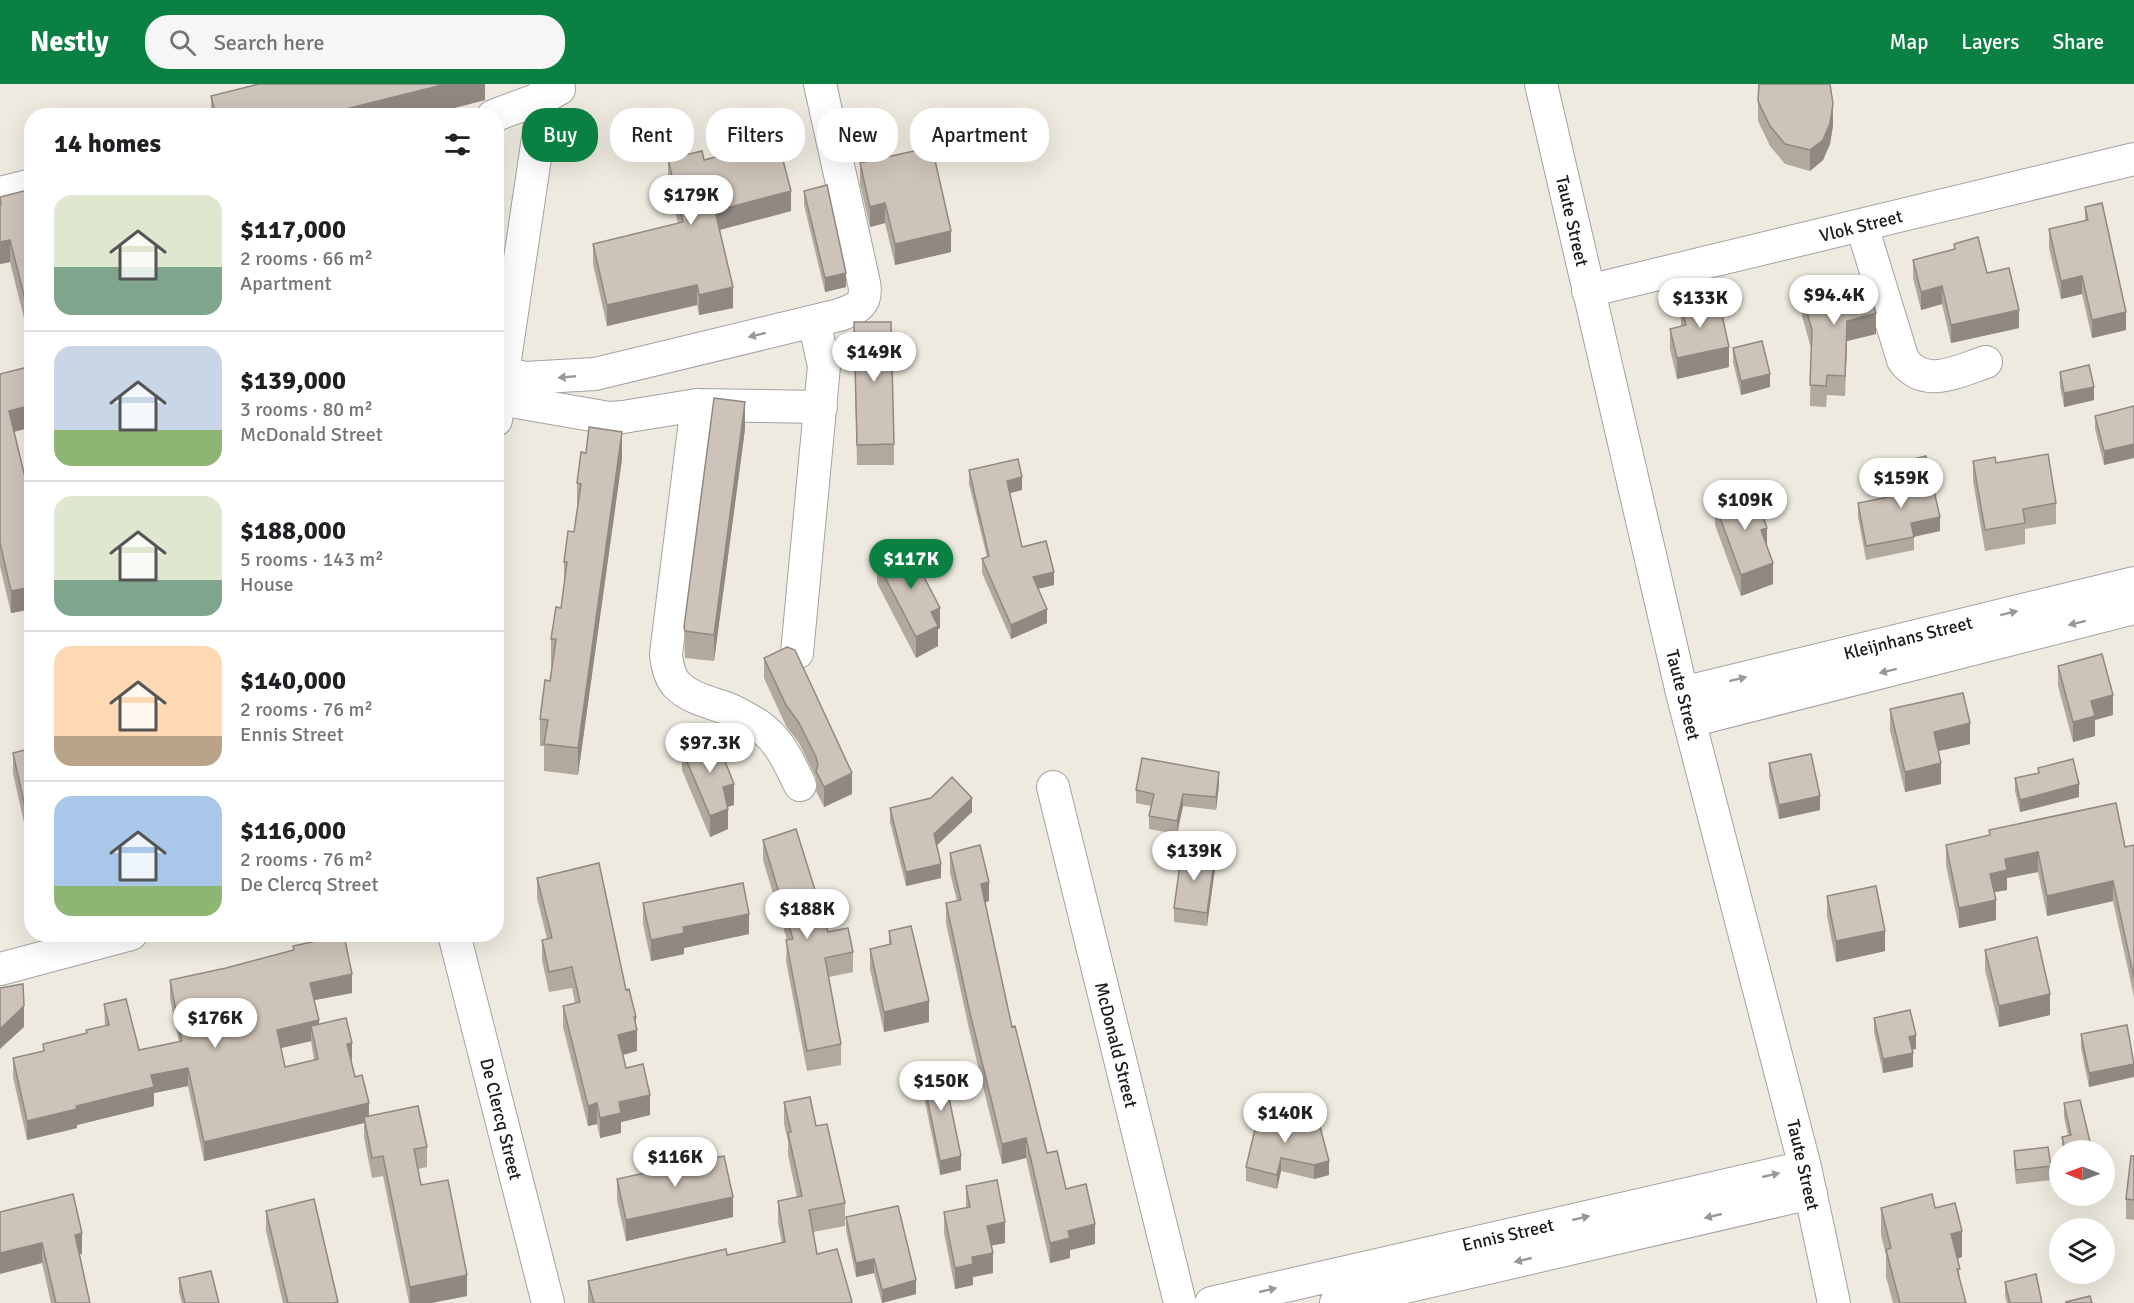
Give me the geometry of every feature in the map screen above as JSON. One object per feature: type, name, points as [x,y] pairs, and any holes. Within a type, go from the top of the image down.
[{"type":"street","points":[[504,395],[525,378],[595,374],[814,321],[850,311],[862,303],[866,294],[820,84]]},
{"type":"street","name":"Taute Street","points":[[1541,84],[1686,707],[1808,1180],[1834,1303]]},
{"type":"street","points":[[504,111],[553,88]]},
{"type":"street","points":[[504,375],[553,88]]},
{"type":"street","name":"Vlok Street","points":[[1588,291],[2134,159]]},
{"type":"street","points":[[0,193],[24,187]]},
{"type":"street","points":[[1862,226],[1903,360],[1908,366],[1923,376],[1936,377],[1986,362]]},
{"type":"street","points":[[797,653],[824,366],[814,321]]},
{"type":"street","points":[[504,399],[609,418],[697,405],[821,407]]},
{"type":"street","points":[[697,405],[666,654],[667,664],[675,683],[683,690],[728,709],[759,726],[783,749],[800,785]]},
{"type":"street","name":"Kleijnhans Street","points":[[1686,707],[2134,583]]},
{"type":"street","name":"Kleijnhans Street","points":[[1686,707],[2134,608]]},
{"type":"street","name":"McDonald Street","points":[[1053,787],[1180,1303]]},
{"type":"street","points":[[0,969],[101,942]]},
{"type":"street","name":"De Clercq Street","points":[[456,942],[548,1303]]},
{"type":"street","name":"Ennis Street","points":[[1211,1303],[1808,1180]]},
{"type":"street","name":"Ennis Street","points":[[1336,1303],[1808,1180]]},
{"type":"building","points":[[259,84],[446,84],[350,108],[214,108],[211,96]]},
{"type":"building","points":[[1759,84],[1830,84],[1833,104],[1830,123],[1823,140],[1810,150],[1785,144],[1770,126],[1758,101]]},
{"type":"building","points":[[702,151],[706,162],[783,162],[791,191],[715,211],[733,287],[699,295],[697,285],[607,305],[593,244],[683,222],[669,162],[694,162],[694,153]]},
{"type":"building","points":[[910,152],[910,162],[935,162],[951,231],[895,244],[885,203],[870,207],[860,163],[898,162],[898,155]]},
{"type":"building","points":[[827,185],[846,273],[825,278],[804,191]]},
{"type":"building","points":[[24,191],[24,295],[10,240],[0,242],[0,197]]},
{"type":"building","points":[[2102,203],[2126,312],[2092,320],[2082,276],[2061,281],[2049,229],[2088,220],[2085,207]]},
{"type":"building","points":[[1978,237],[1987,273],[2009,268],[2019,310],[1951,325],[1942,286],[1921,292],[1913,260],[1955,249],[1954,244]]},
{"type":"building","points":[[1865,278],[1876,313],[1847,321],[1845,376],[1827,375],[1826,386],[1810,385],[1812,330],[1802,295]]},
{"type":"building","points":[[1718,297],[1729,347],[1677,358],[1670,329],[1686,325],[1681,305]]},
{"type":"building","points":[[854,322],[891,322],[894,444],[857,445]]},
{"type":"building","points":[[1762,341],[1770,374],[1741,381],[1733,348]]},
{"type":"building","points":[[2089,365],[2094,387],[2064,393],[2060,372]]},
{"type":"building","points":[[24,368],[24,407],[9,411],[24,473],[24,589],[11,591],[0,543],[0,374]]},
{"type":"building","points":[[714,398],[745,402],[714,635],[685,631],[684,627]]},
{"type":"building","points":[[2134,406],[2134,444],[2104,451],[2095,416]]},
{"type":"building","points":[[589,427],[622,432],[578,748],[544,744],[548,720],[540,719],[545,680],[550,681],[556,639],[551,639],[556,607],[561,608],[567,562],[564,562],[568,531],[574,532],[581,484],[577,483],[581,452],[586,453]]},
{"type":"building","points":[[2048,454],[2056,503],[2023,509],[2025,523],[1985,530],[1973,461],[1995,457],[1996,463]]},
{"type":"building","points":[[1926,456],[1940,517],[1911,523],[1914,537],[1866,546],[1858,503],[1909,493],[1906,479],[1914,477],[1910,460]]},
{"type":"building","points":[[1018,459],[1022,477],[1007,481],[1022,547],[1046,541],[1054,572],[1033,577],[1047,609],[1011,625],[982,559],[989,556],[969,470]]},
{"type":"building","points":[[1753,490],[1767,528],[1761,530],[1773,563],[1741,575],[1715,504]]},
{"type":"building","points":[[908,546],[940,608],[931,612],[938,626],[916,637],[877,562]]},
{"type":"building","points":[[787,647],[795,650],[852,773],[824,787],[816,771],[818,765],[816,757],[799,723],[786,705],[764,658]]},
{"type":"building","points":[[2102,654],[2113,695],[2091,701],[2095,716],[2073,722],[2058,666]]},
{"type":"building","points":[[1963,693],[1970,723],[1934,732],[1941,763],[1905,772],[1890,709]]},
{"type":"building","points":[[715,736],[734,784],[723,787],[728,809],[710,816],[682,750]]},
{"type":"building","points":[[24,750],[24,802],[13,753]]},
{"type":"building","points":[[1811,754],[1820,796],[1779,805],[1769,763]]},
{"type":"building","points":[[1142,758],[1219,772],[1216,797],[1183,794],[1177,821],[1149,816],[1154,794],[1136,790]]},
{"type":"building","points":[[2073,759],[2079,784],[2020,800],[2015,778],[2039,773],[2038,768]]},
{"type":"building","points":[[952,777],[972,798],[934,834],[941,864],[906,872],[890,808],[931,798]]},
{"type":"building","points":[[2116,803],[2125,847],[2134,845],[2134,978],[2113,881],[2047,896],[2038,852],[2005,859],[2007,870],[1990,874],[1996,900],[1959,908],[1946,845],[1990,835],[1989,830]]},
{"type":"building","points":[[796,829],[828,932],[848,928],[853,952],[825,958],[841,1044],[807,1051],[786,940],[793,939],[763,840]]},
{"type":"building","points":[[980,845],[989,882],[981,884],[1012,1027],[1015,1026],[1047,1153],[1057,1151],[1066,1189],[1086,1184],[1095,1224],[1068,1231],[1070,1238],[1050,1243],[1026,1138],[1002,1144],[946,903],[961,900],[950,853]]},
{"type":"building","points":[[1182,850],[1215,855],[1207,913],[1174,908]]},
{"type":"building","points":[[599,863],[626,990],[629,989],[636,1017],[634,1017],[637,1030],[618,1035],[626,1068],[643,1064],[650,1095],[619,1102],[621,1113],[600,1118],[597,1103],[588,1106],[563,1006],[580,1002],[572,967],[549,972],[542,940],[552,938],[537,878]]},
{"type":"building","points":[[743,883],[749,914],[683,927],[684,933],[651,940],[643,903]]},
{"type":"building","points":[[1876,886],[1885,931],[1836,941],[1827,896]]},
{"type":"building","points":[[911,926],[929,1001],[884,1012],[870,949],[891,944],[889,931]]},
{"type":"building","points":[[2037,937],[2050,994],[1999,1006],[1985,950]]},
{"type":"building","points":[[312,942],[345,942],[352,974],[310,983],[319,1020],[277,1030],[285,1067],[318,1059],[311,1026],[346,1018],[352,1043],[347,1044],[355,1077],[362,1075],[369,1103],[204,1142],[188,1068],[151,1075],[154,1087],[76,1106],[77,1109],[27,1121],[13,1058],[44,1051],[43,1044],[109,1025],[104,1004],[126,999],[139,1050],[182,1041],[170,980],[294,950],[293,946]]},
{"type":"building","points":[[23,984],[24,1006],[0,1029],[0,988]]},
{"type":"building","points":[[1910,1010],[1916,1035],[1909,1037],[1913,1053],[1883,1059],[1874,1018]]},
{"type":"building","points":[[2127,1025],[2134,1064],[2089,1073],[2081,1034]]},
{"type":"building","points":[[942,1064],[961,1156],[940,1161],[921,1068]]},
{"type":"building","points":[[810,1097],[816,1126],[827,1124],[845,1203],[809,1210],[817,1254],[837,1249],[852,1302],[594,1303],[588,1281],[726,1249],[727,1255],[785,1242],[778,1201],[802,1196],[788,1133],[791,1132],[784,1102]]},
{"type":"building","points":[[2080,1100],[2090,1140],[2063,1140],[2062,1137],[2071,1135],[2064,1103]]},
{"type":"building","points":[[418,1106],[427,1147],[414,1149],[421,1185],[448,1180],[467,1275],[410,1287],[383,1156],[372,1158],[364,1117]]},
{"type":"building","points":[[1259,1113],[1311,1125],[1319,1123],[1329,1161],[1314,1165],[1281,1158],[1277,1175],[1246,1167]]},
{"type":"building","points":[[2048,1147],[2049,1166],[2016,1170],[2014,1151]]},
{"type":"building","points":[[724,1156],[733,1197],[626,1220],[617,1179]]},
{"type":"building","points":[[2131,1156],[2134,1156],[2134,1200],[2126,1199]]},
{"type":"building","points":[[997,1180],[1005,1222],[987,1226],[993,1253],[972,1257],[973,1264],[955,1268],[944,1212],[970,1207],[966,1186]]},
{"type":"building","points":[[73,1194],[82,1233],[75,1235],[90,1303],[56,1303],[42,1243],[0,1253],[0,1212]]},
{"type":"building","points":[[1932,1194],[1935,1208],[1955,1203],[1962,1231],[1951,1234],[1966,1303],[1900,1303],[1886,1250],[1891,1248],[1881,1208]]},
{"type":"building","points":[[314,1199],[338,1302],[288,1303],[266,1211]]},
{"type":"building","points":[[898,1206],[916,1280],[882,1290],[874,1259],[856,1263],[846,1217]]},
{"type":"building","points":[[211,1271],[219,1303],[185,1303],[179,1278]]},
{"type":"building","points":[[2036,1274],[2042,1303],[2010,1303],[2005,1282]]},
{"type":"building","points":[[2090,1296],[2092,1303],[2066,1302]]}]
